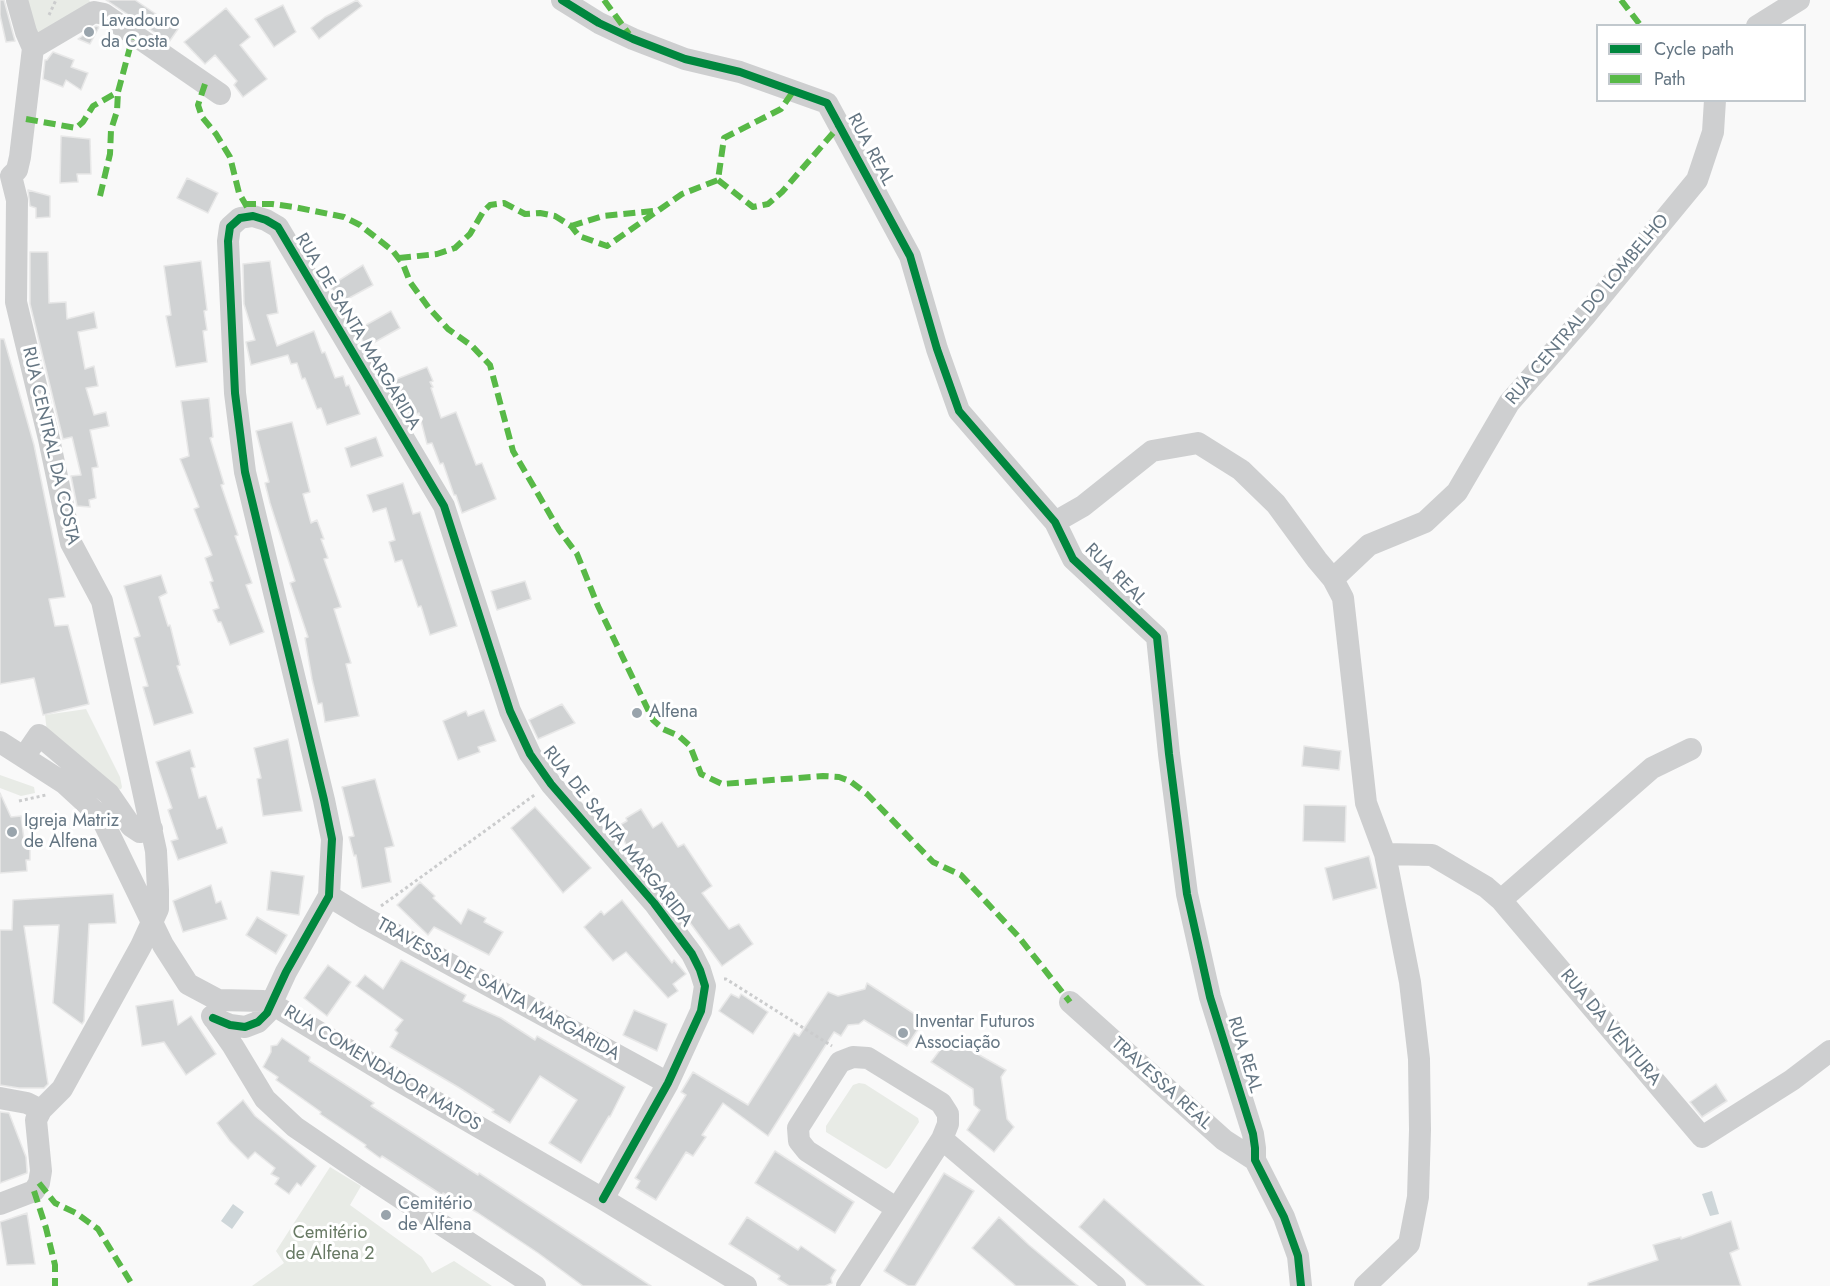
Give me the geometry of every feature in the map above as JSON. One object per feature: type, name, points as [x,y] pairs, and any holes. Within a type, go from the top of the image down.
[{"type":"street","name":"RUA CENTRAL DA COSTA","points":[[6,166],[17,170],[33,48],[17,0]]},
{"type":"street","name":"RUA REAL","points":[[562,0],[599,23],[633,39],[685,59],[740,72],[827,103],[910,256],[937,349],[959,411],[1055,522],[1073,559],[1157,637],[1187,894],[1210,997],[1253,1134],[1255,1161],[1284,1217],[1298,1256],[1301,1286]]},
{"type":"street","points":[[1760,24],[1799,0]]},
{"type":"street","points":[[33,48],[94,12],[104,14],[220,94]]},
{"type":"street","name":"RUA CENTRAL DO LOMBELHO","points":[[1334,579],[1369,545],[1425,522],[1456,492],[1509,403],[1585,316],[1697,180],[1713,132],[1714,102]]},
{"type":"street","name":"RUA CENTRAL DA COSTA","points":[[6,166],[17,200],[16,302],[49,439],[70,543],[102,601],[152,829],[159,890],[158,909],[141,946],[62,1089],[41,1110]]},
{"type":"street","name":"RUA DE SANTA MARGARIDA","points":[[239,1012],[286,972],[329,896],[332,839],[243,460],[235,393],[228,241],[230,227],[240,218],[253,216],[278,227],[444,506],[510,711],[530,754],[551,784],[654,903],[692,954],[705,986]]},
{"type":"street","points":[[1055,522],[1083,506],[1152,451],[1198,443],[1241,470],[1276,504],[1317,561],[1334,579],[1342,598],[1366,803],[1385,854],[1410,982],[1419,1059],[1418,1197],[1408,1244],[1365,1286]]},
{"type":"street","points":[[24,757],[39,735],[109,794],[131,826],[140,832],[152,829]]},
{"type":"street","points":[[0,742],[72,789],[101,817],[151,922],[191,992],[239,1012],[265,1099],[295,1127],[535,1286]]},
{"type":"street","points":[[1501,900],[1652,768],[1691,749]]},
{"type":"street","name":"RUA DA VENTURA","points":[[1385,854],[1432,855],[1486,887],[1501,900],[1702,1137],[1792,1080],[1830,1051]]},
{"type":"street","name":"TRAVESSA DE SANTA MARGARIDA","points":[[329,896],[364,918],[668,1083]]},
{"type":"street","points":[[603,1199],[668,1083],[702,1011],[705,986]]},
{"type":"street","name":"TRAVESSA REAL","points":[[1070,1002],[1224,1140],[1255,1161]]},
{"type":"street","name":"RUA COMENDADOR MATOS","points":[[239,1012],[396,1079],[603,1199],[746,1286]]},
{"type":"street","points":[[847,1286],[942,1139],[948,1124],[948,1114],[941,1103],[868,1058],[853,1057],[840,1062],[798,1128],[799,1141],[807,1151],[896,1208]]},
{"type":"street","points":[[0,1098],[27,1103],[41,1110],[36,1120],[41,1171],[39,1183],[34,1191],[0,1204]]},
{"type":"street","points":[[942,1139],[1115,1286]]},
{"type":"path","points":[[364,918],[551,784]]},
{"type":"path","points":[[705,986],[726,979],[836,1048],[840,1062]]},
{"type":"green space","points":[[24,0],[89,0],[92,4],[39,36]]},
{"type":"green space","points":[[86,709],[120,777],[121,789],[118,790],[47,732],[45,715]]},
{"type":"green space","points":[[0,775],[34,787],[35,793],[21,796],[0,788]]},
{"type":"green space","points":[[865,1084],[918,1118],[919,1122],[886,1169],[826,1132],[826,1126],[853,1085]]},
{"type":"green space","name":"Cemitério de Alfena 2","points":[[330,1167],[361,1186],[350,1205],[422,1257],[432,1273],[454,1261],[492,1286],[252,1286],[284,1263],[276,1251]]},
{"type":"shaded area","points":[[1712,1191],[1719,1214],[1710,1216],[1702,1194]]},
{"type":"shaded area","points":[[233,1204],[244,1212],[232,1229],[221,1221]]},
{"type":"building","points":[[0,0],[4,0],[15,41],[6,42],[0,15]]},
{"type":"building","points":[[106,0],[135,0],[178,29],[169,42]]},
{"type":"building","points":[[357,0],[362,6],[319,39],[311,28],[325,17]]},
{"type":"building","points":[[283,5],[296,32],[274,47],[255,19]]},
{"type":"building","points":[[226,8],[250,37],[240,45],[267,79],[243,97],[234,85],[237,81],[215,55],[205,64],[184,42]]},
{"type":"building","points":[[96,26],[99,27],[90,44],[78,39]]},
{"type":"building","points":[[53,52],[74,60],[71,67],[88,73],[81,90],[66,80],[63,87],[43,79],[45,60]]},
{"type":"building","points":[[61,136],[90,139],[91,174],[77,174],[78,182],[60,183]]},
{"type":"building","points":[[187,178],[218,193],[208,213],[177,198]]},
{"type":"building","points":[[28,190],[50,196],[50,217],[36,218],[36,208],[30,206]]},
{"type":"building","points":[[30,252],[48,252],[49,303],[66,302],[67,319],[94,312],[97,328],[78,332],[85,369],[94,366],[98,386],[86,388],[94,415],[106,412],[109,426],[90,430],[98,467],[92,468],[96,498],[89,500],[90,507],[77,506],[71,476],[81,475],[72,437],[63,439],[30,304]]},
{"type":"building","points":[[201,261],[207,310],[204,311],[207,330],[203,331],[207,362],[176,367],[166,316],[171,315],[164,266]]},
{"type":"building","points":[[270,261],[278,313],[267,315],[277,346],[314,331],[335,378],[343,376],[346,386],[349,385],[360,414],[327,425],[321,408],[317,409],[305,378],[302,379],[297,363],[291,364],[288,355],[251,365],[246,342],[255,340],[244,304],[243,264]]},
{"type":"building","points":[[363,265],[373,285],[340,303],[330,286]]},
{"type":"building","points":[[391,311],[400,328],[366,347],[357,330]]},
{"type":"building","points":[[0,339],[4,339],[34,445],[65,597],[49,599],[55,626],[68,625],[89,704],[43,715],[34,678],[0,684]]},
{"type":"building","points":[[427,367],[433,381],[430,382],[433,387],[431,388],[441,418],[456,412],[476,465],[482,463],[496,499],[462,513],[443,463],[440,464],[432,443],[427,444],[419,413],[409,417],[394,380]]},
{"type":"building","points":[[209,398],[213,437],[210,438],[224,484],[221,485],[238,535],[235,536],[252,583],[246,585],[264,632],[230,645],[221,622],[218,622],[213,610],[219,608],[205,558],[212,555],[194,509],[199,507],[180,459],[189,456],[181,401]]},
{"type":"building","points":[[292,422],[310,492],[303,494],[311,523],[317,520],[324,539],[321,539],[328,558],[324,559],[341,607],[334,609],[351,663],[346,664],[359,716],[325,722],[322,703],[318,704],[312,679],[305,638],[308,637],[290,583],[295,581],[270,503],[265,483],[269,482],[256,431]]},
{"type":"building","points":[[376,437],[383,456],[351,467],[345,448]]},
{"type":"building","points":[[403,483],[413,514],[420,512],[457,626],[430,635],[402,560],[395,562],[389,542],[395,540],[386,508],[373,512],[367,495]]},
{"type":"building","points":[[161,575],[167,593],[159,597],[168,626],[170,625],[180,665],[177,666],[193,713],[154,725],[143,687],[148,686],[134,638],[140,636],[124,586]]},
{"type":"building","points":[[525,581],[531,599],[497,610],[491,591]]},
{"type":"building","points":[[562,704],[575,723],[538,739],[529,720]]},
{"type":"building","points":[[484,710],[496,741],[478,747],[480,752],[458,760],[443,721],[466,711],[468,716]]},
{"type":"building","points":[[288,739],[302,811],[263,816],[257,779],[261,778],[254,748]]},
{"type":"building","points":[[1304,746],[1341,751],[1339,770],[1302,766]]},
{"type":"building","points":[[190,750],[195,767],[191,768],[199,798],[206,796],[217,829],[222,827],[227,843],[178,860],[171,841],[178,839],[168,810],[172,808],[156,762]]},
{"type":"building","points":[[375,779],[394,846],[385,848],[391,882],[362,888],[356,855],[354,856],[349,837],[354,836],[342,787]]},
{"type":"building","name":"Igreja Matriz de Alfena","points":[[0,793],[11,817],[21,816],[25,847],[30,847],[30,860],[26,860],[27,871],[0,873]]},
{"type":"building","points":[[1304,805],[1346,806],[1345,842],[1303,841]]},
{"type":"building","points":[[535,807],[591,868],[563,893],[511,828]]},
{"type":"building","points":[[641,809],[653,828],[662,822],[678,847],[684,844],[712,886],[702,893],[729,929],[739,924],[753,944],[722,966],[642,858],[637,862],[626,845],[623,837],[625,836],[618,826]]},
{"type":"building","points":[[1369,856],[1377,888],[1333,900],[1325,868]]},
{"type":"building","points":[[271,871],[304,876],[299,915],[267,910]]},
{"type":"building","points":[[420,882],[435,896],[433,898],[461,924],[468,909],[486,918],[484,922],[503,932],[489,955],[434,927],[428,935],[397,905]]},
{"type":"building","points":[[211,885],[216,903],[221,901],[227,919],[183,932],[173,901]]},
{"type":"building","points":[[113,894],[116,923],[89,924],[82,1024],[53,1003],[59,925],[24,926],[48,1084],[44,1088],[0,1085],[0,930],[12,930],[13,900]]},
{"type":"building","points":[[622,900],[672,963],[674,960],[686,974],[673,984],[678,991],[668,998],[626,952],[613,961],[584,927],[601,911],[604,915]]},
{"type":"building","points":[[257,917],[287,935],[276,954],[246,935]]},
{"type":"building","points":[[401,960],[466,995],[463,1001],[501,1018],[535,1040],[537,1036],[625,1087],[610,1117],[581,1163],[549,1143],[577,1100],[540,1076],[510,1123],[458,1087],[390,1047],[398,1033],[395,1030],[403,1020],[356,986],[365,975],[383,989]]},
{"type":"building","points":[[328,965],[351,982],[327,1016],[304,998]]},
{"type":"building","points":[[867,983],[924,1020],[907,1046],[864,1020],[859,1024],[848,1025],[841,1036],[834,1032],[768,1136],[723,1103],[702,1135],[706,1137],[693,1156],[686,1152],[656,1200],[636,1188],[640,1181],[635,1178],[686,1095],[681,1092],[693,1072],[748,1105],[794,1033],[799,1036],[828,992],[838,996],[865,989]]},
{"type":"building","points":[[731,994],[739,998],[741,994],[768,1012],[753,1034],[719,1011]]},
{"type":"building","points":[[173,1000],[178,1025],[191,1016],[216,1054],[186,1075],[164,1042],[142,1046],[136,1006]]},
{"type":"building","points":[[634,1010],[667,1024],[657,1051],[623,1035]]},
{"type":"building","points":[[282,1038],[310,1057],[309,1061],[374,1103],[371,1106],[478,1175],[479,1173],[651,1286],[583,1286],[478,1213],[443,1193],[442,1195],[382,1156],[380,1158],[365,1147],[366,1145],[320,1114],[321,1112],[276,1080],[278,1077],[263,1067],[271,1052],[271,1046],[277,1045]]},
{"type":"building","points":[[949,1038],[1006,1070],[1001,1077],[1007,1119],[1014,1127],[994,1152],[967,1130],[980,1110],[974,1105],[973,1089],[931,1062]]},
{"type":"building","points":[[1716,1084],[1727,1101],[1702,1117],[1690,1102]]},
{"type":"building","points":[[243,1100],[255,1116],[316,1166],[301,1186],[297,1183],[289,1194],[275,1184],[279,1178],[271,1174],[275,1168],[255,1152],[248,1159],[230,1141],[217,1123]]},
{"type":"building","points":[[0,1112],[9,1113],[26,1157],[27,1173],[0,1183]]},
{"type":"building","points":[[775,1151],[854,1202],[835,1233],[755,1183]]},
{"type":"building","points":[[944,1173],[974,1191],[915,1286],[908,1286],[884,1271]]},
{"type":"building","points":[[1104,1199],[1204,1286],[1147,1286],[1127,1269],[1079,1227]]},
{"type":"building","points":[[27,1213],[35,1264],[7,1265],[0,1222]]},
{"type":"building","points":[[747,1217],[798,1250],[801,1246],[836,1270],[831,1278],[832,1283],[825,1286],[789,1286],[778,1279],[780,1276],[729,1244]]},
{"type":"building","points":[[999,1217],[1078,1286],[1016,1286],[972,1248]]},
{"type":"building","points":[[1731,1221],[1739,1249],[1730,1253],[1741,1286],[1588,1286],[1588,1283],[1658,1260],[1653,1245],[1681,1237],[1681,1239]]},
{"type":"marked path","points":[[604,0],[629,34]]},
{"type":"marked path","points":[[1621,0],[1639,24]]},
{"type":"marked path","points":[[26,119],[76,128],[83,122],[93,106],[118,92],[133,36]]},
{"type":"marked path","points":[[205,84],[198,105],[202,117],[230,157],[239,193],[247,207]]},
{"type":"marked path","points":[[399,258],[437,254],[455,248],[470,234],[490,205],[504,203],[525,214],[540,213],[555,216],[571,226],[579,236],[607,246],[682,194],[718,180],[724,138],[781,109],[794,90]]},
{"type":"marked path","points":[[100,196],[110,154],[111,130],[117,111],[118,92]]},
{"type":"marked path","points":[[718,180],[753,207],[768,204],[782,192],[840,125]]},
{"type":"marked path","points":[[244,204],[294,207],[344,217],[360,225],[393,251],[403,264],[410,282],[429,308],[448,329],[472,346],[490,365],[513,451],[559,530],[577,554],[598,606],[653,720],[663,729],[679,736],[690,746],[701,774],[722,784],[823,776],[839,777],[850,781],[867,794],[933,862],[961,875],[1018,936],[1070,1002]]},
{"type":"marked path","points":[[571,226],[603,216],[653,211]]},
{"type":"marked path","points":[[39,1183],[55,1203],[76,1213],[98,1229],[133,1286]]},
{"type":"marked path","points":[[34,1191],[55,1265],[55,1286]]},
{"type":"cycle path","points":[[562,0],[599,23],[633,39],[685,59],[740,72],[827,103],[910,256],[937,349],[959,411],[1055,522],[1073,559],[1157,637],[1187,894],[1210,997],[1253,1134],[1255,1160],[1284,1217],[1298,1256],[1301,1286]]},
{"type":"cycle path","points":[[213,1018],[230,1025],[245,1027],[258,1022],[267,1013],[286,972],[329,896],[332,839],[245,472],[235,393],[228,241],[230,227],[240,218],[253,216],[278,227],[444,506],[510,711],[530,754],[551,784],[654,903],[692,954],[700,970],[705,986],[701,1011],[668,1083],[603,1199]]},
{"type":"place","name":"Lavadouro da Costa","points":[[89,32]]},
{"type":"place","name":"Alfena","points":[[637,713]]},
{"type":"place","name":"Igreja Matriz de Alfena","points":[[12,832]]},
{"type":"place","name":"Inventar Futuros Associação","points":[[903,1033]]},
{"type":"place","name":"Cemitério de Alfena","points":[[386,1215]]}]
